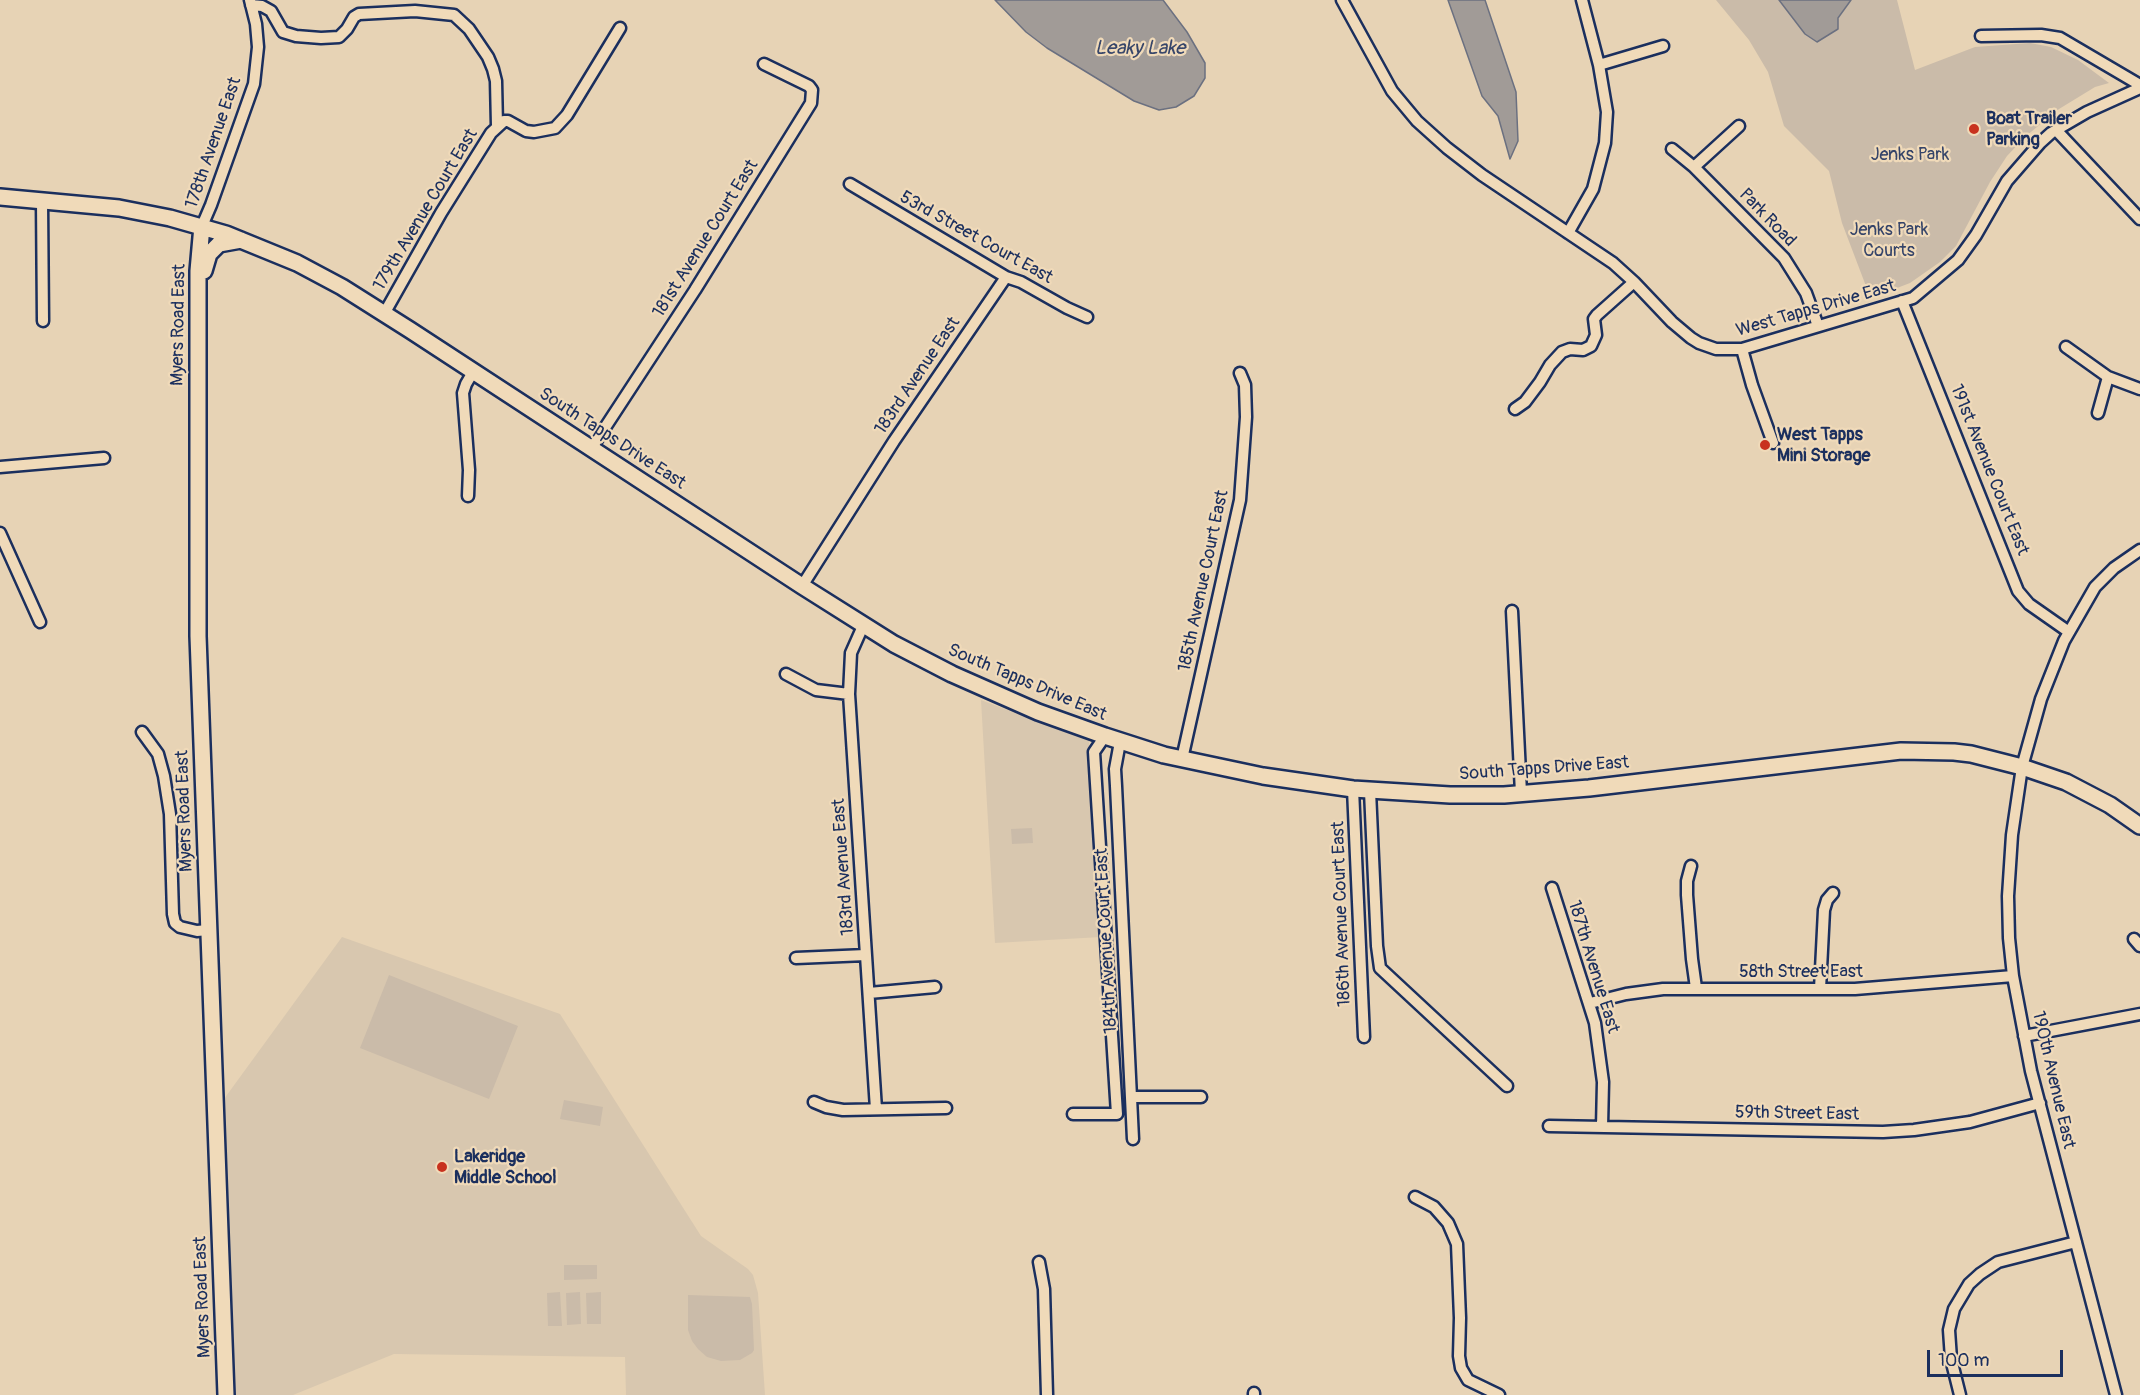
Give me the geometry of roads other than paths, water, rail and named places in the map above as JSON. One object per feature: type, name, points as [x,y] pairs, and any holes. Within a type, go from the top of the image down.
[{"type":"street","name":"West Tapps Drive East","points":[[1342,0],[1392,91],[1416,121],[1482,175],[1613,263],[1672,322],[1699,343],[1716,349],[1742,349],[1913,298],[1958,260],[1976,235],[2007,181],[2040,143],[2087,112],[2140,86]]},
{"type":"street","points":[[1568,233],[1593,189],[1602,158],[1606,112],[1599,65],[1582,0]]},
{"type":"street","points":[[251,3],[271,11],[284,32],[296,36],[321,38],[339,37],[347,29],[354,16],[359,14],[415,11],[454,15],[469,29],[489,57],[496,81],[497,126]]},
{"type":"street","name":"178th Avenue East","points":[[201,226],[211,205],[254,84],[258,47],[251,3]]},
{"type":"street","name":"179th Avenue Court East","points":[[384,314],[441,213],[497,126],[508,121],[526,131],[534,132],[555,128],[567,114],[620,28]]},
{"type":"street","points":[[1982,36],[2041,35],[2060,38],[2140,86]]},
{"type":"street","points":[[1599,65],[1663,46]]},
{"type":"street","name":"181st Avenue Court East","points":[[591,449],[698,286],[811,103],[812,90],[809,86],[764,64]]},
{"type":"street","points":[[1694,167],[1739,126]]},
{"type":"street","points":[[2057,131],[2140,219]]},
{"type":"street","name":"Park Road","points":[[1672,149],[1694,167],[1784,258],[1806,293],[1818,326]]},
{"type":"street","name":"53rd Street Court East","points":[[850,184],[1006,277],[1021,282],[1087,317]]},
{"type":"street","name":"South Tapps Drive East","points":[[0,197],[119,208],[201,226],[242,240],[319,275],[384,314],[863,626],[978,686],[1038,712],[1120,742],[1182,759],[1263,776],[1353,789],[1450,795],[1521,794],[1589,788],[1901,751],[1971,754],[2022,767],[2066,782],[2110,805],[2140,826]]},
{"type":"street","points":[[42,202],[43,321]]},
{"type":"street","name":"Myers Road East","points":[[201,226],[198,297],[198,636],[226,1395]]},
{"type":"street","points":[[198,297],[209,254],[219,244],[242,240]]},
{"type":"street","name":"183rd Avenue East","points":[[801,586],[894,441],[1006,277]]},
{"type":"street","points":[[1515,409],[1525,402],[1550,364],[1562,352],[1570,349],[1583,350],[1591,346],[1596,335],[1594,324],[1597,315],[1634,282]]},
{"type":"street","name":"191st Avenue Court East","points":[[1902,301],[2018,591],[2029,604],[2069,632]]},
{"type":"street","points":[[2066,347],[2108,376],[2140,389]]},
{"type":"street","points":[[1742,349],[1752,386],[1773,442]]},
{"type":"street","points":[[468,496],[469,470],[463,393],[473,372]]},
{"type":"street","name":"185th Avenue Court East","points":[[1182,759],[1240,500],[1246,417],[1245,385],[1240,373]]},
{"type":"street","points":[[2098,413],[2108,376]]},
{"type":"street","points":[[0,467],[104,458]]},
{"type":"street","points":[[0,533],[40,622]]},
{"type":"street","name":"190th Avenue East","points":[[2116,1395],[2024,1036],[2013,976],[2008,896],[2012,836],[2022,767],[2042,699],[2069,632],[2096,587],[2115,568],[2140,550]]},
{"type":"street","points":[[1512,611],[1521,794]]},
{"type":"street","name":"183rd Avenue East","points":[[863,626],[851,653],[849,694],[876,1109]]},
{"type":"street","points":[[786,674],[816,690],[849,694]]},
{"type":"street","points":[[142,732],[158,754],[164,776],[170,822],[175,923],[180,927],[208,930]]},
{"type":"street","points":[[1073,1114],[1117,1114],[1094,752],[1104,736]]},
{"type":"street","name":"184th Avenue Court East","points":[[1120,742],[1115,769],[1133,1139]]},
{"type":"street","name":"186th Avenue Court East","points":[[1353,789],[1364,1037]]},
{"type":"street","name":"186th Avenue Court East","points":[[1370,790],[1377,954],[1380,968],[1507,1086]]},
{"type":"street","points":[[1691,866],[1687,881],[1687,895],[1696,988]]},
{"type":"street","name":"187th Avenue East","points":[[1552,888],[1590,1003],[1601,1062],[1604,1102],[1602,1127]]},
{"type":"street","points":[[1820,989],[1824,910],[1827,900],[1833,893]]},
{"type":"street","points":[[796,958],[866,955]]},
{"type":"street","name":"58th Street East","points":[[1590,1003],[1644,991],[1696,988],[1887,987],[2013,976]]},
{"type":"street","points":[[869,993],[935,987]]},
{"type":"street","points":[[2024,1036],[2140,1014]]},
{"type":"street","points":[[1132,1097],[1201,1097]]},
{"type":"street","points":[[814,1102],[843,1110],[946,1108]]},
{"type":"street","name":"59th Street East","points":[[1549,1126],[1883,1132],[1970,1122],[2040,1103]]},
{"type":"street","points":[[1414,1197],[1434,1207],[1448,1223],[1457,1244],[1461,1368],[1468,1380],[1499,1395]]},
{"type":"street","points":[[1960,1395],[1951,1359],[1949,1330],[1954,1309],[1969,1284],[1998,1262],[2076,1242]]},
{"type":"street","points":[[1042,1395],[1039,1262],[1044,1289],[1047,1395]]},
{"type":"water","name":"Leaky Lake","points":[[995,0],[1163,0],[1187,32],[1205,63],[1205,78],[1194,96],[1176,107],[1159,110],[1134,101],[1047,48],[1026,32]]},
{"type":"water","points":[[1448,0],[1485,0],[1516,92],[1518,141],[1510,159],[1498,116],[1482,96]]},
{"type":"water","points":[[1779,0],[1851,0],[1838,18],[1838,29],[1817,42],[1805,34]]},
{"type":"place","name":"Boat Trailer Parking","points":[[1974,129]]},
{"type":"place","name":"West Tapps Mini Storage","points":[[1765,445]]},
{"type":"place","name":"Lakeridge Middle School","points":[[442,1167]]},
{"type":"park label","name":"Jenks Park","points":[[1910,155]]},
{"type":"park label","name":"Jenks Park Courts","points":[[1889,240]]}]
